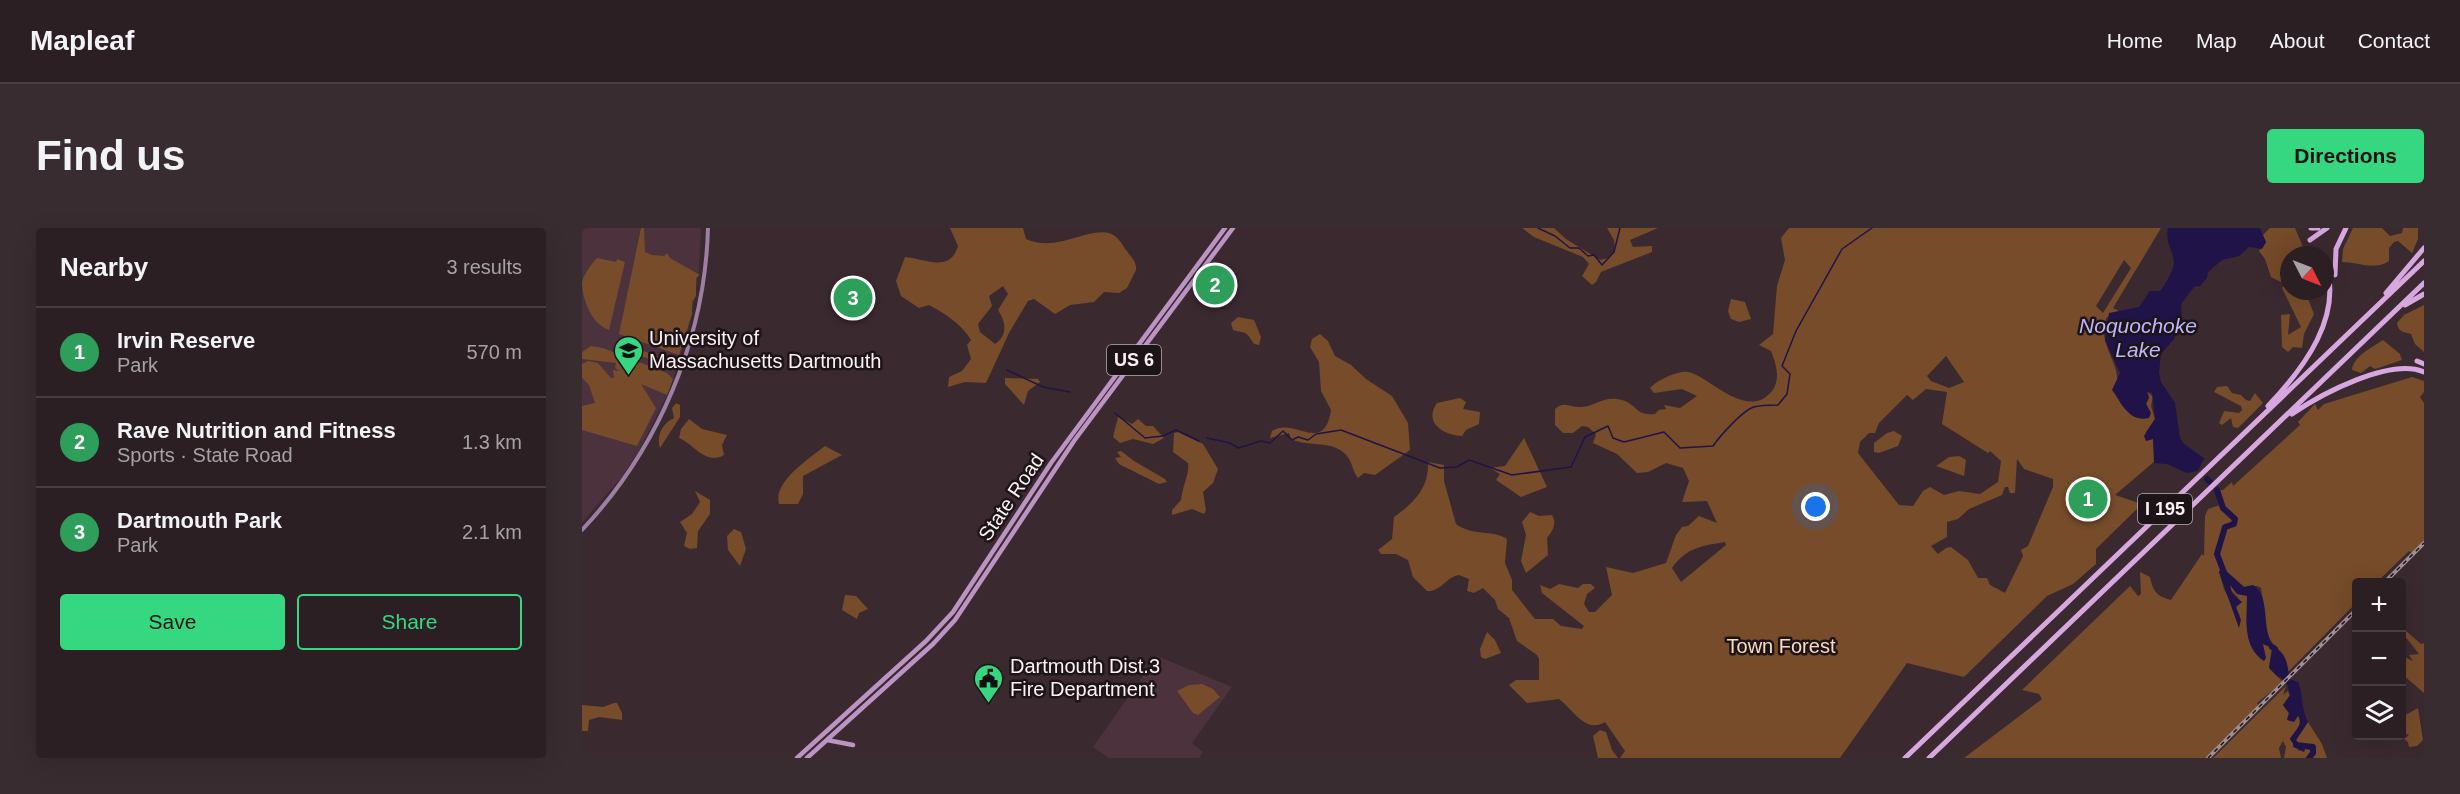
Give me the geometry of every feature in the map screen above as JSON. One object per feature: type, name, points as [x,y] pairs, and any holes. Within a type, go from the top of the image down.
[{"type":"highway","points":[[2311,228],[2318,228]]},
{"type":"highway","points":[[2310,240],[2327,228]]},
{"type":"highway","points":[[2335,275],[2336,249],[2346,228]]},
{"type":"highway","points":[[2367,316],[2424,248]]},
{"type":"highway","name":"I 195","points":[[1905,758],[2424,261]]},
{"type":"highway","name":"I 195","points":[[1929,758],[2424,283]]},
{"type":"highway","points":[[2394,312],[2424,294]]},
{"type":"highway","points":[[2250,428],[2298,373],[2312,352],[2331,300]]},
{"type":"highway","points":[[2417,361],[2424,364]]},
{"type":"highway","points":[[2278,423],[2316,398],[2347,385],[2404,367],[2424,372]]},
{"type":"main road","points":[[582,530],[625,477],[668,402],[696,320],[705,268],[708,228]]},
{"type":"main road","name":"State Road","points":[[797,758],[949,616],[1051,463],[1225,228]]},
{"type":"main road","name":"State Road","points":[[807,758],[933,644],[955,620],[1074,441],[1233,228]]},
{"type":"main road","points":[[827,740],[853,745]]},
{"type":"shaded area","name":"University of Massachusetts Dartmouth","points":[[582,228],[701,228],[699,272],[690,323],[670,389],[639,451],[621,478],[582,523]]},
{"type":"shaded area","points":[[1157,656],[1232,687],[1192,743],[1203,752],[1199,758],[1109,758],[1093,747]]},
{"type":"green space","points":[[641,228],[644,228],[645,252],[664,256],[667,253],[670,258],[700,275],[696,278],[696,296],[692,302],[692,314],[679,355],[619,334]]},
{"type":"green space","points":[[950,228],[1023,228],[1026,239],[1037,243],[1059,242],[1100,232],[1109,233],[1115,236],[1135,262],[1136,270],[1127,288],[1119,293],[1104,292],[1094,302],[1070,305],[1055,314],[1034,299],[1028,301],[1009,333],[986,383],[965,382],[948,387],[949,377],[962,371],[971,359],[967,345],[971,340],[958,324],[941,312],[929,305],[919,308],[901,296],[896,281],[905,257],[942,262],[954,255],[958,246]],"holes":[[[1003,286],[1008,294],[998,310],[1003,319],[1004,332],[995,344],[980,332],[978,324],[992,306],[989,296]]]},
{"type":"green space","points":[[1522,228],[1554,228],[1566,239],[1600,260],[1608,258],[1615,251],[1614,240],[1607,228],[1658,228],[1630,240],[1633,247],[1652,246],[1652,252],[1601,272],[1592,285],[1582,276],[1589,264],[1583,257],[1534,237]]},
{"type":"green space","name":"Town Forest","points":[[1789,228],[2161,228],[2113,308],[2119,311],[2107,317],[2104,325],[2105,340],[2116,370],[2120,402],[2127,411],[2150,411],[2146,404],[2149,396],[2147,391],[2153,397],[2151,406],[2155,419],[2146,432],[2148,440],[2153,439],[2155,461],[2115,495],[2142,504],[2096,549],[2096,564],[2073,584],[2047,596],[1964,677],[1907,663],[1840,758],[1620,758],[1625,751],[1605,722],[1598,725],[1585,723],[1559,699],[1527,703],[1509,685],[1516,680],[1539,680],[1539,659],[1537,655],[1517,641],[1509,618],[1498,609],[1495,600],[1483,588],[1474,593],[1467,591],[1469,579],[1459,575],[1450,578],[1432,591],[1427,591],[1413,577],[1408,560],[1396,554],[1381,554],[1378,550],[1392,539],[1394,517],[1414,500],[1423,487],[1428,462],[1444,465],[1444,481],[1456,524],[1469,530],[1495,534],[1507,539],[1505,563],[1512,580],[1512,590],[1535,619],[1553,619],[1561,626],[1582,629],[1584,626],[1542,593],[1540,585],[1550,589],[1559,584],[1578,588],[1583,584],[1591,584],[1595,588],[1587,594],[1584,604],[1589,612],[1595,612],[1612,595],[1606,567],[1633,573],[1666,563],[1676,535],[1682,527],[1688,526],[1699,516],[1717,523],[1707,501],[1682,502],[1689,481],[1683,468],[1666,463],[1648,472],[1637,473],[1617,454],[1593,443],[1596,434],[1588,427],[1582,426],[1573,433],[1563,433],[1555,425],[1555,409],[1561,405],[1587,406],[1610,399],[1622,400],[1640,412],[1648,414],[1655,414],[1659,410],[1666,409],[1664,405],[1680,408],[1697,396],[1682,389],[1654,393],[1650,388],[1657,382],[1684,372],[1696,375],[1740,399],[1751,402],[1762,399],[1772,391],[1777,376],[1771,351],[1759,345],[1773,334],[1777,286],[1785,260],[1781,238]],"holes":[[[2124,260],[2131,268],[2103,313],[2096,306]],[[1946,356],[1964,382],[1949,388],[1931,381],[1927,376]],[[1926,389],[1947,392],[1942,424],[1988,453],[1990,451],[2001,461],[1998,482],[1980,494],[1959,491],[1944,495],[1930,487],[1923,491],[1913,506],[1899,505],[1858,453],[1860,442],[1869,433],[1875,433],[1879,423],[1907,395],[1913,400]],[[2017,459],[2024,469],[2053,479],[2053,487],[2028,546],[2021,550],[2023,556],[2005,593],[1990,585],[1987,578],[1978,578],[1968,560],[1951,547],[1938,554],[1931,546],[1947,537],[1947,522],[1958,519],[1969,509],[2002,495],[2005,487],[2008,487],[2010,493],[2015,493]],[[1725,542],[1726,545],[1681,582],[1672,568],[1689,552]]]},
{"type":"green space","points":[[2270,228],[2295,228],[2303,246],[2280,246],[2280,282],[2271,277],[2265,259],[2259,251],[2266,242],[2262,236]]},
{"type":"green space","points":[[2353,228],[2382,228],[2390,236],[2402,233],[2403,228],[2418,228],[2418,239],[2412,253],[2398,241],[2394,242],[2389,248],[2389,261],[2384,264],[2372,266],[2342,262],[2343,249]]},
{"type":"green space","points":[[597,258],[616,262],[617,259],[625,262],[609,330],[593,318],[586,304],[583,289],[584,276]]},
{"type":"green space","points":[[1731,299],[1745,302],[1751,319],[1739,322],[1731,319],[1728,311]]},
{"type":"green space","points":[[2288,300],[2309,300],[2314,314],[2304,334],[2302,348],[2293,347],[2288,352],[2282,347],[2281,315],[2290,314],[2288,335],[2301,327]]},
{"type":"green space","points":[[2424,305],[2424,352],[2415,344],[2411,334],[2400,330],[2397,323],[2404,315]]},
{"type":"green space","points":[[1238,317],[1254,320],[1261,337],[1259,345],[1254,344],[1245,333],[1233,330],[1231,323]]},
{"type":"green space","points":[[1320,334],[1328,341],[1335,356],[1351,365],[1366,379],[1392,396],[1408,423],[1410,450],[1375,475],[1364,473],[1358,478],[1347,456],[1335,447],[1298,442],[1291,439],[1289,433],[1270,438],[1272,431],[1281,428],[1315,433],[1322,431],[1327,423],[1331,410],[1321,391],[1319,362],[1310,347],[1312,339]]},
{"type":"green space","points":[[2383,340],[2400,354],[2402,360],[2375,369],[2370,366],[2361,373],[2352,370],[2360,356]]},
{"type":"green space","points":[[617,341],[673,362],[677,367],[674,368],[616,347]]},
{"type":"green space","points":[[591,346],[603,348],[667,373],[673,379],[667,395],[641,384],[656,408],[637,446],[582,430],[582,406],[595,403],[589,385],[582,378],[582,364],[588,361],[598,363],[611,378],[614,378],[613,370],[620,371],[615,368],[616,363],[582,359],[582,352]]},
{"type":"green space","points":[[2412,377],[2424,381],[2424,392],[2420,397],[2424,403],[2424,542],[2412,553],[2409,551],[2381,578],[2352,578],[2352,607],[2285,675],[2276,650],[2254,632],[2263,601],[2261,588],[2244,587],[2223,569],[2219,571],[2224,589],[2236,614],[2240,616],[2236,610],[2238,598],[2230,589],[2229,582],[2247,596],[2247,625],[2258,653],[2256,639],[2274,649],[2277,676],[2283,682],[2257,703],[2259,707],[2207,758],[1964,758],[2042,699],[2039,694],[2022,690],[2130,586],[2138,596],[2141,594],[2140,572],[2150,577],[2159,595],[2171,600],[2202,554],[2204,556],[2205,516],[2208,509],[2220,505],[2218,490],[2223,490],[2232,482],[2233,486],[2300,425],[2298,422],[2315,404],[2318,410],[2324,404]]},
{"type":"green space","points":[[1005,378],[1038,379],[1040,382],[1028,391],[1024,405],[1005,384]]},
{"type":"green space","points":[[2227,386],[2232,393],[2241,395],[2250,401],[2255,393],[2263,403],[2238,428],[2233,427],[2231,418],[2222,425],[2219,423],[2224,411],[2239,413],[2242,410],[2241,406],[2214,392],[2217,387]]},
{"type":"green space","points":[[1460,398],[1466,402],[1463,409],[1480,412],[1479,424],[1466,430],[1462,436],[1437,427],[1432,416],[1437,403]]},
{"type":"green space","points":[[676,403],[680,405],[680,417],[660,448],[660,434],[664,426],[674,418],[672,408]]},
{"type":"green space","points":[[1118,417],[1132,424],[1138,419],[1146,426],[1153,426],[1164,438],[1153,444],[1133,439],[1120,443],[1113,437]]},
{"type":"green space","points":[[689,419],[702,429],[727,435],[722,445],[724,455],[711,458],[679,438],[681,429]]},
{"type":"green space","points":[[1894,431],[1902,436],[1898,446],[1879,453],[1874,452],[1874,443],[1887,433]]},
{"type":"green space","points":[[1178,432],[1203,444],[1218,469],[1213,483],[1203,492],[1206,510],[1204,514],[1192,509],[1172,515],[1172,510],[1181,500],[1188,467],[1188,463],[1173,452],[1174,433]]},
{"type":"green space","points":[[1524,438],[1547,487],[1521,497],[1496,480],[1500,474],[1490,468],[1505,466]]},
{"type":"green space","points":[[825,446],[842,455],[803,476],[803,494],[798,504],[779,504],[781,487],[787,479]]},
{"type":"green space","points":[[1121,451],[1167,482],[1159,484],[1119,464],[1115,458],[1121,457],[1117,452]]},
{"type":"green space","points":[[1959,456],[1966,460],[1964,476],[1936,466],[1949,457]]},
{"type":"green space","points":[[695,491],[710,500],[710,514],[698,531],[697,548],[690,549],[684,546],[687,533],[680,522],[692,514],[700,502]]},
{"type":"green space","points":[[1530,512],[1539,516],[1552,515],[1554,524],[1547,538],[1548,555],[1526,573],[1521,561],[1526,535],[1522,522]]},
{"type":"green space","points":[[734,529],[741,532],[746,549],[740,566],[728,550],[727,536]]},
{"type":"green space","points":[[845,595],[856,596],[868,609],[859,613],[857,619],[842,610]]},
{"type":"green space","points":[[2406,631],[2421,644],[2424,643],[2424,693],[2406,677],[2406,658],[2413,661],[2409,655],[2419,654],[2406,638]]},
{"type":"green space","points":[[1487,632],[1495,640],[1501,653],[1485,659],[1481,657],[1480,649]]},
{"type":"green space","points":[[1202,684],[1213,689],[1220,697],[1198,715],[1193,713],[1177,691],[1189,685]]},
{"type":"green space","points":[[2286,686],[2283,695],[2288,691],[2290,696],[2283,705],[2289,713],[2287,719],[2298,715],[2300,719],[2298,728],[2290,739],[2299,751],[2304,748],[2298,745],[2296,740],[2308,722],[2322,744],[2327,758],[2284,758],[2286,747],[2283,741],[2279,748],[2281,758],[2213,758]]},
{"type":"green space","points":[[617,703],[622,713],[622,720],[599,717],[589,720],[588,731],[582,731],[582,705],[603,707]]},
{"type":"green space","points":[[2418,708],[2423,740],[2417,746],[2409,747],[2405,740],[2409,735],[2406,734],[2406,715]]},
{"type":"green space","points":[[1600,730],[1606,732],[1612,750],[1618,758],[1598,758],[1593,736]]},
{"type":"water","name":"Noquochoke Lake","points":[[2168,228],[2260,228],[2266,242],[2262,249],[2249,247],[2239,256],[2222,260],[2208,272],[2207,278],[2200,286],[2194,287],[2181,304],[2182,322],[2174,339],[2161,354],[2159,373],[2161,382],[2175,403],[2180,438],[2184,444],[2204,458],[2198,471],[2187,473],[2167,464],[2154,463],[2153,439],[2146,441],[2144,436],[2155,419],[2152,393],[2147,392],[2149,398],[2146,404],[2151,413],[2149,418],[2136,418],[2127,411],[2112,390],[2120,373],[2105,340],[2109,313],[2139,307],[2150,291],[2160,291],[2167,281],[2174,261],[2168,241]]},
{"type":"water","points":[[2223,568],[2244,587],[2253,585],[2261,595],[2269,637],[2284,656],[2290,679],[2298,682],[2300,687],[2308,722],[2296,740],[2305,750],[2304,752],[2296,748],[2290,739],[2300,719],[2298,716],[2294,722],[2287,720],[2289,713],[2283,705],[2290,695],[2287,684],[2274,671],[2274,649],[2263,644],[2266,658],[2264,661],[2252,648],[2247,632],[2247,596],[2237,594],[2230,585],[2232,593],[2242,602],[2236,607],[2241,620],[2239,628],[2219,572]]},
{"type":"waterway","points":[[1538,228],[1555,236],[1570,248],[1579,248],[1588,256],[1594,255],[1602,265],[1614,252],[1620,228]]},
{"type":"waterway","points":[[1207,438],[1230,443],[1238,448],[1261,441],[1270,443],[1283,431],[1292,440],[1298,437],[1308,440],[1316,434],[1341,430],[1440,468],[1457,467],[1469,460],[1512,475],[1571,467],[1585,437],[1608,426],[1613,438],[1624,442],[1664,432],[1680,448],[1713,446],[1749,409],[1778,405],[1787,394],[1790,374],[1782,366],[1796,331],[1842,249],[1872,228]]},
{"type":"waterway","points":[[1007,370],[1043,387],[1070,392]]},
{"type":"waterway","points":[[1115,413],[1145,438],[1163,436],[1176,430],[1199,441]]},
{"type":"waterway","points":[[2207,479],[2210,482]]},
{"type":"waterway","points":[[2217,490],[2223,508],[2235,519],[2234,524],[2225,527],[2217,554],[2225,575]]},
{"type":"waterway","points":[[2272,647],[2275,649],[2272,667],[2279,674]]},
{"type":"waterway","points":[[2296,745],[2313,747],[2313,753],[2309,758]]},
{"type":"railway","points":[[2389,578],[2424,543]]},
{"type":"railway","points":[[2208,758],[2352,614]]},
{"type":"place","name":"Rave Nutrition and Fitness","points":[[1215,285]]},
{"type":"place","name":"Dartmouth Park","points":[[853,298]]},
{"type":"place","name":"University of Massachusetts Dartmouth","points":[[628,376]]},
{"type":"place","name":"Irvin Reserve","points":[[2088,499]]},
{"type":"place","name":"Dartmouth Dist.3 Fire Department","points":[[989,704]]}]
